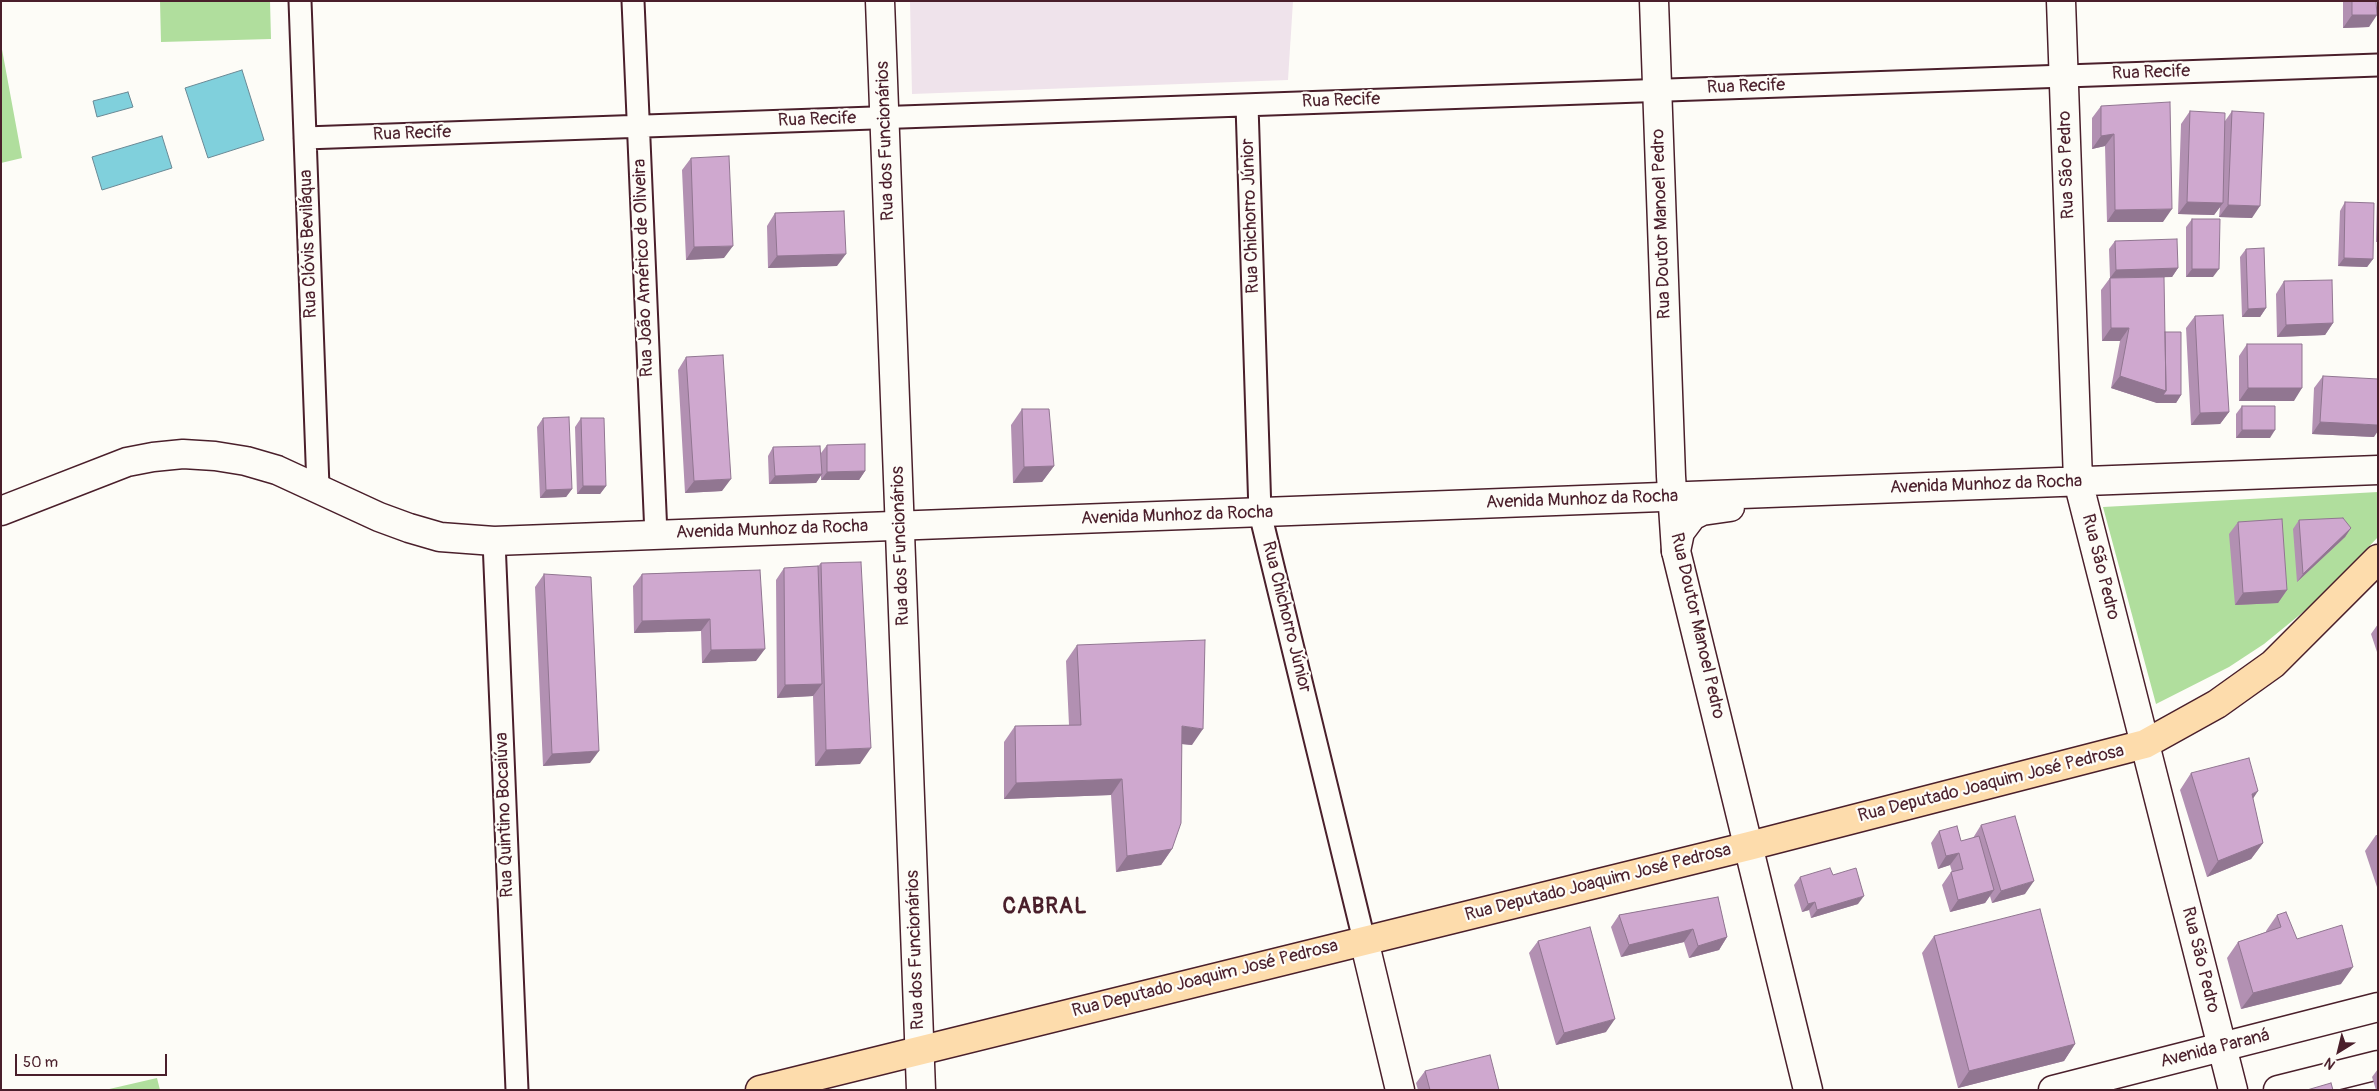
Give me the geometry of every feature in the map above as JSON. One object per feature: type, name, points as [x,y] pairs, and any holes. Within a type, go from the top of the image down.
[{"type":"main road","name":"Rua dos Funcionários","points":[[880,1],[921,1090]]},
{"type":"main road","name":"Rua Doutor Manoel Pedro","points":[[1654,1],[1672,497],[1676,550],[1808,1090]]},
{"type":"main road","name":"Rua São Pedro","points":[[2060,1],[2078,481],[2233,1090]]},
{"type":"main road","name":"Avenida Munhoz da Rocha","points":[[1,511],[126,462],[183,454],[215,456],[246,461],[277,470],[318,487],[379,517],[440,537],[494,541],[2378,470]]},
{"type":"main road","points":[[1676,550],[1680,532],[1685,523],[1697,514],[1814,491]]},
{"type":"main road","name":"Rua Deputado Joaquim José Pedrosa","points":[[760,1090],[1749,846],[2145,744],[2216,704],[2273,664],[2378,559]]},
{"type":"main road","name":"Rua Chichorro Júnior","points":[[1364,940],[1400,1090]]},
{"type":"main road","name":"Avenida Paraná","points":[[2053,1090],[2378,1007]]},
{"type":"main road","points":[[2278,1090],[2378,1065]]},
{"type":"street","name":"Rua Clóvis Beviláqua","points":[[300,1],[318,487]]},
{"type":"street","name":"Rua João Américo de Oliveira","points":[[633,1],[656,535]]},
{"type":"street","name":"Rua Recife","points":[[305,138],[2378,65]]},
{"type":"street","name":"Rua Chichorro Júnior","points":[[1247,105],[1260,513],[1364,940]]},
{"type":"street","name":"Rua Quintino Bocaiúva","points":[[494,541],[517,1090]]},
{"type":"shaded area","points":[[910,1],[1293,1],[1288,80],[912,94]]},
{"type":"green space","points":[[160,1],[270,1],[271,39],[161,42]]},
{"type":"green space","points":[[1,44],[22,158],[1,163]]},
{"type":"green space","points":[[2378,492],[2378,537],[2319,599],[2264,644],[2229,667],[2156,704],[2103,507]]},
{"type":"green space","points":[[157,1078],[160,1090],[105,1090]]},
{"type":"water","points":[[242,70],[264,140],[208,158],[185,88]]},
{"type":"water","points":[[128,92],[133,107],[97,117],[93,101]]},
{"type":"water","points":[[162,136],[172,168],[102,190],[92,157]]},
{"type":"building","points":[[2352,1],[2376,1],[2377,15],[2352,15]]},
{"type":"building","points":[[2170,102],[2172,209],[2115,210],[2114,134],[2101,136],[2101,106]]},
{"type":"building","points":[[2190,111],[2225,113],[2223,203],[2187,202]]},
{"type":"building","points":[[2232,111],[2264,113],[2260,206],[2228,205]]},
{"type":"building","points":[[729,156],[733,246],[694,247],[691,158]]},
{"type":"building","points":[[2345,202],[2374,203],[2373,259],[2344,258]]},
{"type":"building","points":[[844,211],[846,254],[777,256],[775,213]]},
{"type":"building","points":[[2192,219],[2220,219],[2219,269],[2192,269]]},
{"type":"building","points":[[2177,239],[2178,268],[2116,270],[2115,241]]},
{"type":"building","points":[[2264,248],[2266,308],[2248,309],[2246,249]]},
{"type":"building","points":[[2164,277],[2166,391],[2120,376],[2129,328],[2111,328],[2110,278]]},
{"type":"building","points":[[2332,280],[2333,323],[2286,325],[2284,281]]},
{"type":"building","points":[[2223,315],[2229,412],[2200,413],[2195,316]]},
{"type":"building","points":[[2165,332],[2181,332],[2181,395],[2163,395],[2166,391]]},
{"type":"building","points":[[2247,344],[2302,344],[2302,388],[2248,388]]},
{"type":"building","points":[[723,355],[731,479],[694,481],[686,357]]},
{"type":"building","points":[[2323,376],[2378,379],[2378,425],[2320,422]]},
{"type":"building","points":[[2242,406],[2275,406],[2275,430],[2242,430]]},
{"type":"building","points":[[1022,409],[1049,409],[1054,466],[1024,467]]},
{"type":"building","points":[[569,417],[572,489],[546,490],[543,418]]},
{"type":"building","points":[[581,418],[604,418],[606,486],[583,486]]},
{"type":"building","points":[[865,444],[865,471],[827,472],[827,445]]},
{"type":"building","points":[[820,446],[822,474],[775,476],[773,447]]},
{"type":"building","points":[[2343,518],[2351,528],[2303,574],[2299,520]]},
{"type":"building","points":[[2282,519],[2287,590],[2243,593],[2238,522]]},
{"type":"building","points":[[861,562],[871,748],[826,750],[821,563]]},
{"type":"building","points":[[818,566],[822,684],[785,685],[784,568]]},
{"type":"building","points":[[760,570],[765,649],[711,650],[710,619],[642,621],[642,574]]},
{"type":"building","points":[[544,574],[591,577],[599,751],[552,754]]},
{"type":"building","points":[[1205,640],[1203,729],[1182,726],[1181,823],[1172,849],[1127,856],[1122,779],[1016,783],[1015,726],[1081,725],[1077,645]]},
{"type":"building","points":[[2249,758],[2258,791],[2252,794],[2263,843],[2218,861],[2191,773]]},
{"type":"building","points":[[2015,816],[2034,881],[2001,891],[1981,825]]},
{"type":"building","points":[[1957,826],[1961,841],[1979,836],[1994,890],[1958,900],[1951,872],[1963,869],[1959,853],[1946,856],[1939,831]]},
{"type":"building","points":[[1830,868],[1833,875],[1856,868],[1864,896],[1817,910],[1815,902],[1808,904],[1800,877]]},
{"type":"building","points":[[1718,897],[1727,937],[1698,946],[1693,929],[1629,945],[1619,915]]},
{"type":"building","points":[[2040,909],[2075,1044],[1969,1071],[1934,936]]},
{"type":"building","points":[[2286,912],[2297,939],[2342,925],[2353,967],[2253,993],[2238,942],[2281,927],[2277,915]]},
{"type":"building","points":[[1590,927],[1615,1019],[1564,1033],[1538,941]]},
{"type":"building","points":[[1490,1055],[1499,1090],[1430,1090],[1425,1071]]},
{"type":"building","points":[[2331,1083],[2333,1090],[2307,1090]]},
{"type":"district","name":"CABRAL","points":[[1045,907]]}]
